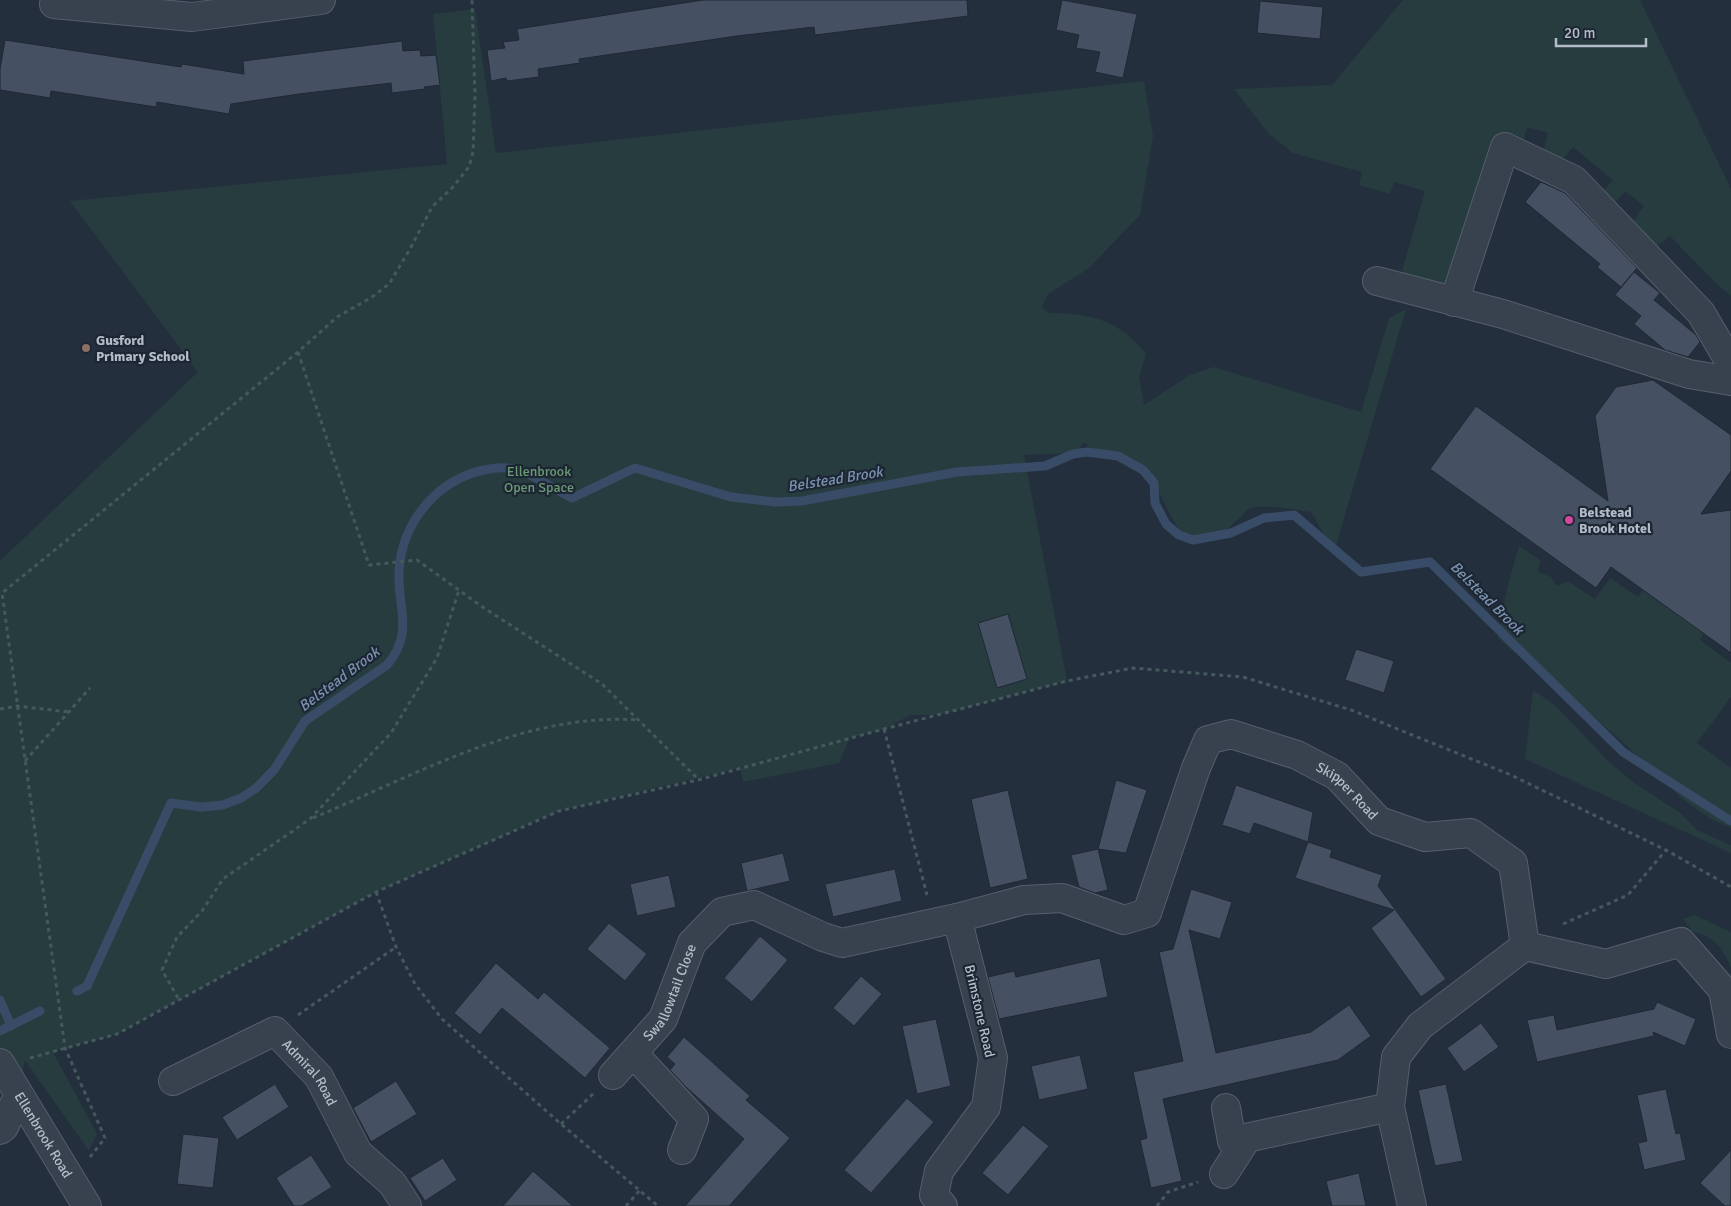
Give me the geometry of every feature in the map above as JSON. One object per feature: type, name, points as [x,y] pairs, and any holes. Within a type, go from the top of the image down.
[{"type":"street","points":[[69,4],[192,17],[321,0]]},
{"type":"street","points":[[1454,302],[1504,147],[1574,180],[1701,313],[1731,364]]},
{"type":"street","points":[[1376,281],[1503,314],[1689,374],[1731,382]]},
{"type":"street","name":"Skipper Road","points":[[946,920],[1024,900],[1062,898],[1124,920],[1147,913],[1196,768],[1208,740],[1231,734],[1297,755],[1337,776],[1379,821],[1425,837],[1471,833],[1506,858],[1513,864],[1524,946]]},
{"type":"street","name":"Swallowtail Close","points":[[613,1075],[663,1019],[692,944],[722,912],[754,905],[823,937],[842,942],[946,920]]},
{"type":"street","name":"Brimstone Road","points":[[943,1206],[934,1195],[939,1171],[986,1108],[993,1058],[946,920]]},
{"type":"street","points":[[1412,1206],[1390,1108],[1396,1057],[1420,1026],[1524,946],[1606,964],[1682,942],[1723,990],[1731,1034]]},
{"type":"street","name":"Admiral Road","points":[[173,1081],[275,1031],[319,1076],[358,1153],[392,1183],[407,1206]]},
{"type":"street","points":[[633,1053],[694,1119],[682,1150]]},
{"type":"street","name":"Ellenbrook Road","points":[[0,1063],[18,1096],[87,1206]]},
{"type":"street","points":[[0,1130],[4,1127],[18,1096]]},
{"type":"street","points":[[1226,1108],[1232,1141],[1390,1108]]},
{"type":"street","points":[[1224,1174],[1247,1138]]},
{"type":"path","points":[[72,1182],[105,1138],[65,1048],[2,592],[298,352],[337,317],[372,297],[389,284],[410,249],[428,212],[452,188],[469,167],[473,152],[475,96],[472,0]]},
{"type":"path","points":[[298,352],[369,565],[417,560],[602,684],[698,780]]},
{"type":"path","points":[[310,819],[390,733],[437,658],[460,590]]},
{"type":"path","points":[[18,1096],[23,1060],[117,1034],[178,998],[267,953],[376,892],[559,811],[698,780],[884,728],[1067,682],[1132,668],[1242,677],[1351,710],[1511,775],[1666,850],[1731,887]]},
{"type":"path","points":[[25,762],[90,688]]},
{"type":"path","points":[[0,709],[17,706],[69,712]]},
{"type":"path","points":[[178,998],[162,970],[177,937],[202,911],[224,879],[310,819],[447,760],[511,736],[567,724],[622,719],[639,720]]},
{"type":"path","points":[[884,728],[946,920]]},
{"type":"path","points":[[1524,946],[1549,930],[1628,895],[1666,850]]},
{"type":"path","points":[[376,892],[396,947],[415,984],[442,1019],[658,1206]]},
{"type":"path","points":[[275,1031],[396,947]]},
{"type":"path","points":[[561,1124],[613,1075]]},
{"type":"path","points":[[1157,1206],[1168,1192],[1224,1174]]},
{"type":"path","points":[[626,1206],[640,1190]]},
{"type":"green space","points":[[1403,0],[1640,0],[1731,189],[1731,296],[1670,236],[1643,256],[1627,230],[1644,206],[1625,191],[1609,210],[1597,199],[1613,180],[1573,147],[1552,171],[1541,161],[1548,133],[1527,127],[1520,156],[1506,176],[1438,298],[1398,285],[1425,191],[1394,182],[1390,194],[1359,185],[1362,172],[1293,153],[1269,134],[1234,89],[1332,85]]},
{"type":"green space","name":"Ellenbrook Open Space","points":[[475,9],[496,153],[1144,81],[1153,136],[1140,215],[1088,269],[1048,294],[1042,307],[1049,313],[1078,315],[1103,321],[1126,333],[1136,342],[1146,354],[1139,377],[1144,405],[1190,375],[1214,367],[1361,412],[1389,318],[1406,309],[1334,552],[1311,512],[1272,507],[1250,508],[1219,535],[1213,538],[1199,538],[1190,536],[1177,526],[1158,490],[1147,475],[1128,463],[1091,452],[1085,442],[1074,453],[1024,455],[1067,681],[938,715],[911,715],[884,729],[850,738],[839,763],[743,782],[740,768],[559,811],[376,892],[117,1034],[53,1052],[97,1134],[89,1151],[25,1060],[18,1096],[0,1056],[0,561],[198,372],[70,201],[447,164],[433,14]]},
{"type":"green space","points":[[1519,546],[1540,560],[1538,572],[1551,577],[1557,586],[1568,581],[1595,599],[1610,578],[1638,597],[1645,587],[1705,631],[1700,640],[1731,663],[1731,697],[1697,743],[1731,768],[1731,828],[1711,819],[1681,798],[1664,779],[1592,715],[1545,679],[1498,638],[1507,589]]},
{"type":"green space","points":[[1533,690],[1556,706],[1609,762],[1634,783],[1679,812],[1697,830],[1731,845],[1731,853],[1525,759]]},
{"type":"green space","points":[[1694,915],[1731,932],[1731,968],[1725,954],[1717,944],[1707,936],[1693,932],[1683,919]]},
{"type":"building","points":[[703,0],[967,0],[968,16],[815,35],[814,27],[737,36],[579,59],[580,63],[538,69],[539,77],[507,81],[506,78],[491,81],[487,50],[505,48],[503,42],[519,40],[517,29]]},
{"type":"building","points":[[1062,0],[1137,14],[1123,78],[1095,72],[1100,52],[1076,48],[1079,35],[1056,30]]},
{"type":"building","points":[[1260,1],[1323,7],[1320,39],[1257,33]]},
{"type":"building","points":[[5,40],[181,67],[182,64],[244,74],[243,61],[402,41],[403,51],[420,50],[421,56],[436,55],[440,85],[392,93],[391,83],[299,94],[231,104],[229,114],[157,102],[156,107],[51,91],[50,98],[0,90],[0,69]]},
{"type":"building","points":[[1541,182],[1565,193],[1637,268],[1621,287],[1597,267],[1600,264],[1525,202]]},
{"type":"building","points":[[1634,272],[1660,293],[1654,300],[1696,335],[1700,342],[1688,357],[1665,350],[1634,324],[1641,316],[1615,295]]},
{"type":"building","name":"Belstead Brook Hotel","points":[[1653,380],[1731,435],[1731,471],[1701,514],[1731,510],[1731,653],[1611,567],[1596,588],[1430,469],[1476,406],[1608,501],[1595,416],[1616,387]]},
{"type":"building","points":[[1008,614],[1027,679],[997,688],[978,623]]},
{"type":"building","points":[[1356,649],[1394,661],[1384,693],[1345,680]]},
{"type":"building","points":[[1116,780],[1147,790],[1126,853],[1098,849]]},
{"type":"building","points":[[1236,785],[1313,812],[1308,842],[1254,823],[1250,834],[1222,825]]},
{"type":"building","points":[[1008,790],[1028,879],[990,888],[971,799]]},
{"type":"building","points":[[1308,842],[1332,850],[1330,857],[1382,875],[1378,886],[1446,979],[1421,997],[1371,928],[1394,910],[1295,878]]},
{"type":"building","points":[[1098,849],[1108,890],[1095,893],[1079,887],[1071,855]]},
{"type":"building","points":[[783,853],[790,881],[747,891],[741,863]]},
{"type":"building","points":[[895,869],[902,901],[833,917],[825,884]]},
{"type":"building","points":[[669,875],[676,907],[637,916],[630,884]]},
{"type":"building","points":[[1191,889],[1232,902],[1220,939],[1189,930],[1216,1053],[1311,1032],[1349,1005],[1371,1036],[1338,1060],[1163,1099],[1182,1181],[1151,1188],[1140,1140],[1147,1138],[1133,1072],[1183,1061],[1159,952],[1173,949]]},
{"type":"building","points":[[609,923],[647,954],[625,981],[587,949]]},
{"type":"building","points":[[760,936],[788,960],[752,1002],[724,978]]},
{"type":"building","points":[[1100,958],[1108,997],[999,1019],[988,977],[1014,971],[1016,977]]},
{"type":"building","points":[[496,963],[538,999],[544,992],[610,1048],[585,1078],[502,1008],[480,1035],[454,1013]]},
{"type":"building","points":[[861,976],[882,994],[854,1026],[833,1008]]},
{"type":"building","points":[[1657,1002],[1696,1019],[1685,1046],[1653,1032],[1654,1036],[1537,1062],[1527,1020],[1554,1015],[1557,1030],[1654,1009]]},
{"type":"building","points":[[936,1019],[951,1086],[917,1094],[902,1026]]},
{"type":"building","points":[[1481,1023],[1499,1047],[1464,1072],[1447,1048]]},
{"type":"building","points":[[684,1037],[750,1096],[746,1100],[790,1138],[729,1206],[685,1206],[744,1139],[687,1088],[670,1070],[675,1064],[667,1057]]},
{"type":"building","points":[[1080,1055],[1088,1089],[1039,1100],[1031,1066]]},
{"type":"building","points":[[396,1081],[417,1114],[371,1142],[353,1108]]},
{"type":"building","points":[[275,1084],[289,1107],[237,1140],[222,1117]]},
{"type":"building","points":[[1446,1084],[1463,1161],[1435,1166],[1418,1090]]},
{"type":"building","points":[[1666,1089],[1676,1134],[1680,1133],[1686,1160],[1644,1170],[1638,1143],[1647,1141],[1637,1095]]},
{"type":"building","points":[[907,1098],[934,1122],[871,1193],[844,1170]]},
{"type":"building","points":[[1023,1125],[1049,1146],[1008,1195],[982,1173]]},
{"type":"building","points":[[183,1134],[219,1138],[213,1188],[177,1184]]},
{"type":"building","points":[[1731,1150],[1731,1206],[1725,1206],[1700,1183]]},
{"type":"building","points":[[311,1155],[332,1187],[302,1206],[294,1206],[276,1178]]},
{"type":"building","points":[[443,1158],[457,1180],[425,1201],[410,1178]]},
{"type":"building","points":[[533,1171],[573,1206],[503,1206]]},
{"type":"building","points":[[1359,1173],[1366,1206],[1332,1206],[1326,1181]]},
{"type":"waterway","name":"Belstead Brook","points":[[77,991],[87,986],[171,803],[201,807],[223,805],[241,798],[255,789],[274,770],[305,721],[387,665],[395,653],[403,631],[399,571],[407,536],[415,520],[437,493],[451,483],[467,475],[496,468],[518,470],[572,498],[635,468],[731,497],[775,502],[802,501],[957,472],[1045,466],[1073,454],[1087,452],[1118,456],[1143,470],[1154,483],[1155,503],[1166,524],[1179,535],[1193,540],[1231,533],[1264,518],[1294,515],[1361,572],[1430,562],[1623,752],[1731,821]]},
{"type":"waterway","points":[[0,1000],[11,1026]]},
{"type":"waterway","name":"Belstead Brook","points":[[0,1031],[40,1011]]},
{"type":"place","name":"Gusford Primary School","points":[[86,348]]},
{"type":"place","name":"Belstead Brook Hotel","points":[[1569,520]]}]
